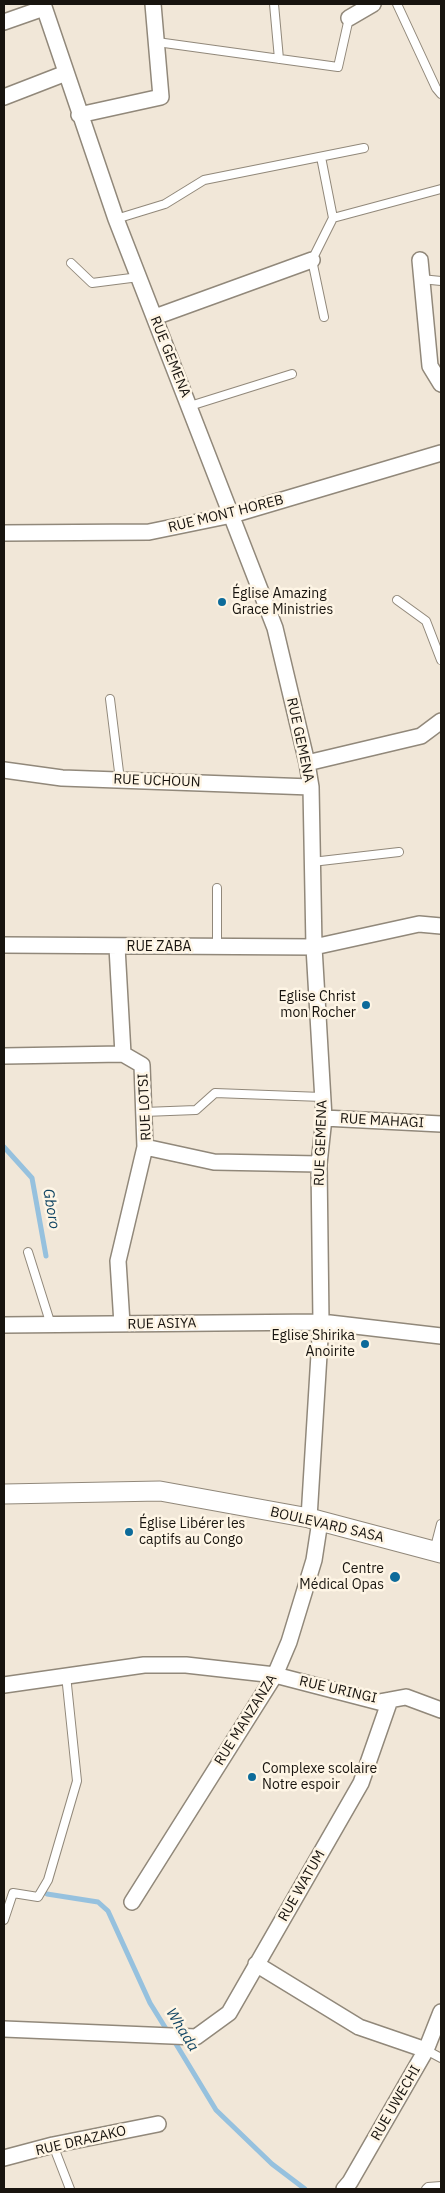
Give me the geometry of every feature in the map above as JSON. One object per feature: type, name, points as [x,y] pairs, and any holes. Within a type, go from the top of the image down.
[{"type":"street","points":[[79,115],[162,98],[153,4]]},
{"type":"street","points":[[349,18],[373,4]]},
{"type":"street","points":[[4,22],[43,6]]},
{"type":"street","name":"RUE GEMENA","points":[[43,6],[116,219],[275,628],[307,763],[310,787],[314,948],[324,1118],[319,1164],[320,1322],[314,1520]]},
{"type":"street","points":[[4,97],[66,73]]},
{"type":"street","points":[[154,317],[312,260]]},
{"type":"street","points":[[420,260],[430,366],[441,384]]},
{"type":"street","name":"RUE MONT HOREB","points":[[4,533],[149,532],[232,514],[441,453]]},
{"type":"street","points":[[307,763],[421,736],[441,721]]},
{"type":"street","name":"RUE UCHOUN","points":[[4,770],[62,778],[310,787]]},
{"type":"street","name":"RUE ZABA","points":[[4,945],[314,948],[419,924],[441,926]]},
{"type":"street","points":[[4,1056],[123,1054],[117,947]]},
{"type":"street","name":"RUE LOTSI","points":[[123,1054],[142,1065],[145,1147],[214,1162],[319,1164]]},
{"type":"street","name":"RUE MAHAGI","points":[[324,1118],[441,1124]]},
{"type":"street","points":[[122,1324],[118,1261],[145,1147]]},
{"type":"street","name":"RUE ASIYA","points":[[4,1325],[320,1322],[441,1336]]},
{"type":"street","name":"BOULEVARD SASA","points":[[4,1494],[160,1491],[314,1520],[438,1552]]},
{"type":"street","name":"RUE MANZANZA","points":[[132,1902],[275,1675],[289,1642],[314,1560],[314,1520]]},
{"type":"street","name":"RUE URINGI","points":[[4,1685],[66,1674],[144,1665],[186,1665],[275,1675],[379,1702],[406,1697],[441,1710]]},
{"type":"street","name":"RUE WATUM","points":[[4,2029],[196,2037],[229,2013],[361,1783],[390,1700]]},
{"type":"street","points":[[256,1964],[360,2027],[426,2050]]},
{"type":"street","name":"RUE UWECHI","points":[[344,2189],[350,2182],[426,2050],[441,2012]]},
{"type":"street","name":"RUE DRAZAKO","points":[[4,2158],[158,2124]]},
{"type":"lane","points":[[274,4],[279,59]]},
{"type":"lane","points":[[397,4],[436,88],[441,94]]},
{"type":"lane","points":[[157,42],[338,67],[349,18]]},
{"type":"lane","points":[[116,219],[165,204],[204,180],[364,148]]},
{"type":"lane","points":[[320,157],[333,218],[312,260],[324,317]]},
{"type":"lane","points":[[333,218],[441,189]]},
{"type":"lane","points":[[71,263],[92,283],[139,278]]},
{"type":"lane","points":[[422,279],[441,281]]},
{"type":"lane","points":[[190,406],[292,374]]},
{"type":"lane","points":[[398,600],[426,622],[441,660]]},
{"type":"lane","points":[[110,699],[120,780]]},
{"type":"lane","points":[[312,862],[400,852]]},
{"type":"lane","points":[[217,888],[217,947]]},
{"type":"lane","points":[[144,1112],[196,1110],[215,1093],[322,1097]]},
{"type":"lane","points":[[28,1252],[51,1325]]},
{"type":"lane","points":[[438,1552],[441,1524]]},
{"type":"lane","points":[[4,1920],[14,1893],[38,1897],[48,1880],[77,1781],[66,1674]]},
{"type":"lane","points":[[426,2050],[441,2058]]},
{"type":"lane","points":[[53,2146],[70,2189]]},
{"type":"lane","points":[[426,2189],[428,2187],[441,2186]]},
{"type":"waterway","name":"Gboro","points":[[4,1147],[32,1178],[46,1256]]},
{"type":"waterway","name":"Whada","points":[[47,1894],[98,1902],[108,1911],[150,2003],[168,2032]]},
{"type":"waterway","name":"Whada","points":[[173,2039],[216,2110],[272,2164],[305,2189]]},
{"type":"place","name":"Église Amazing Grace Ministries","points":[[222,602]]},
{"type":"place","name":"Eglise Christ mon Rocher","points":[[366,1005]]},
{"type":"place","name":"Eglise Shirika Anoirite","points":[[365,1344]]},
{"type":"place","name":"Église Libérer les captifs au Congo","points":[[129,1532]]},
{"type":"place","name":"Centre Médical Opas","points":[[395,1577]]},
{"type":"place","name":"Complexe scolaire Notre espoir","points":[[252,1777]]}]
